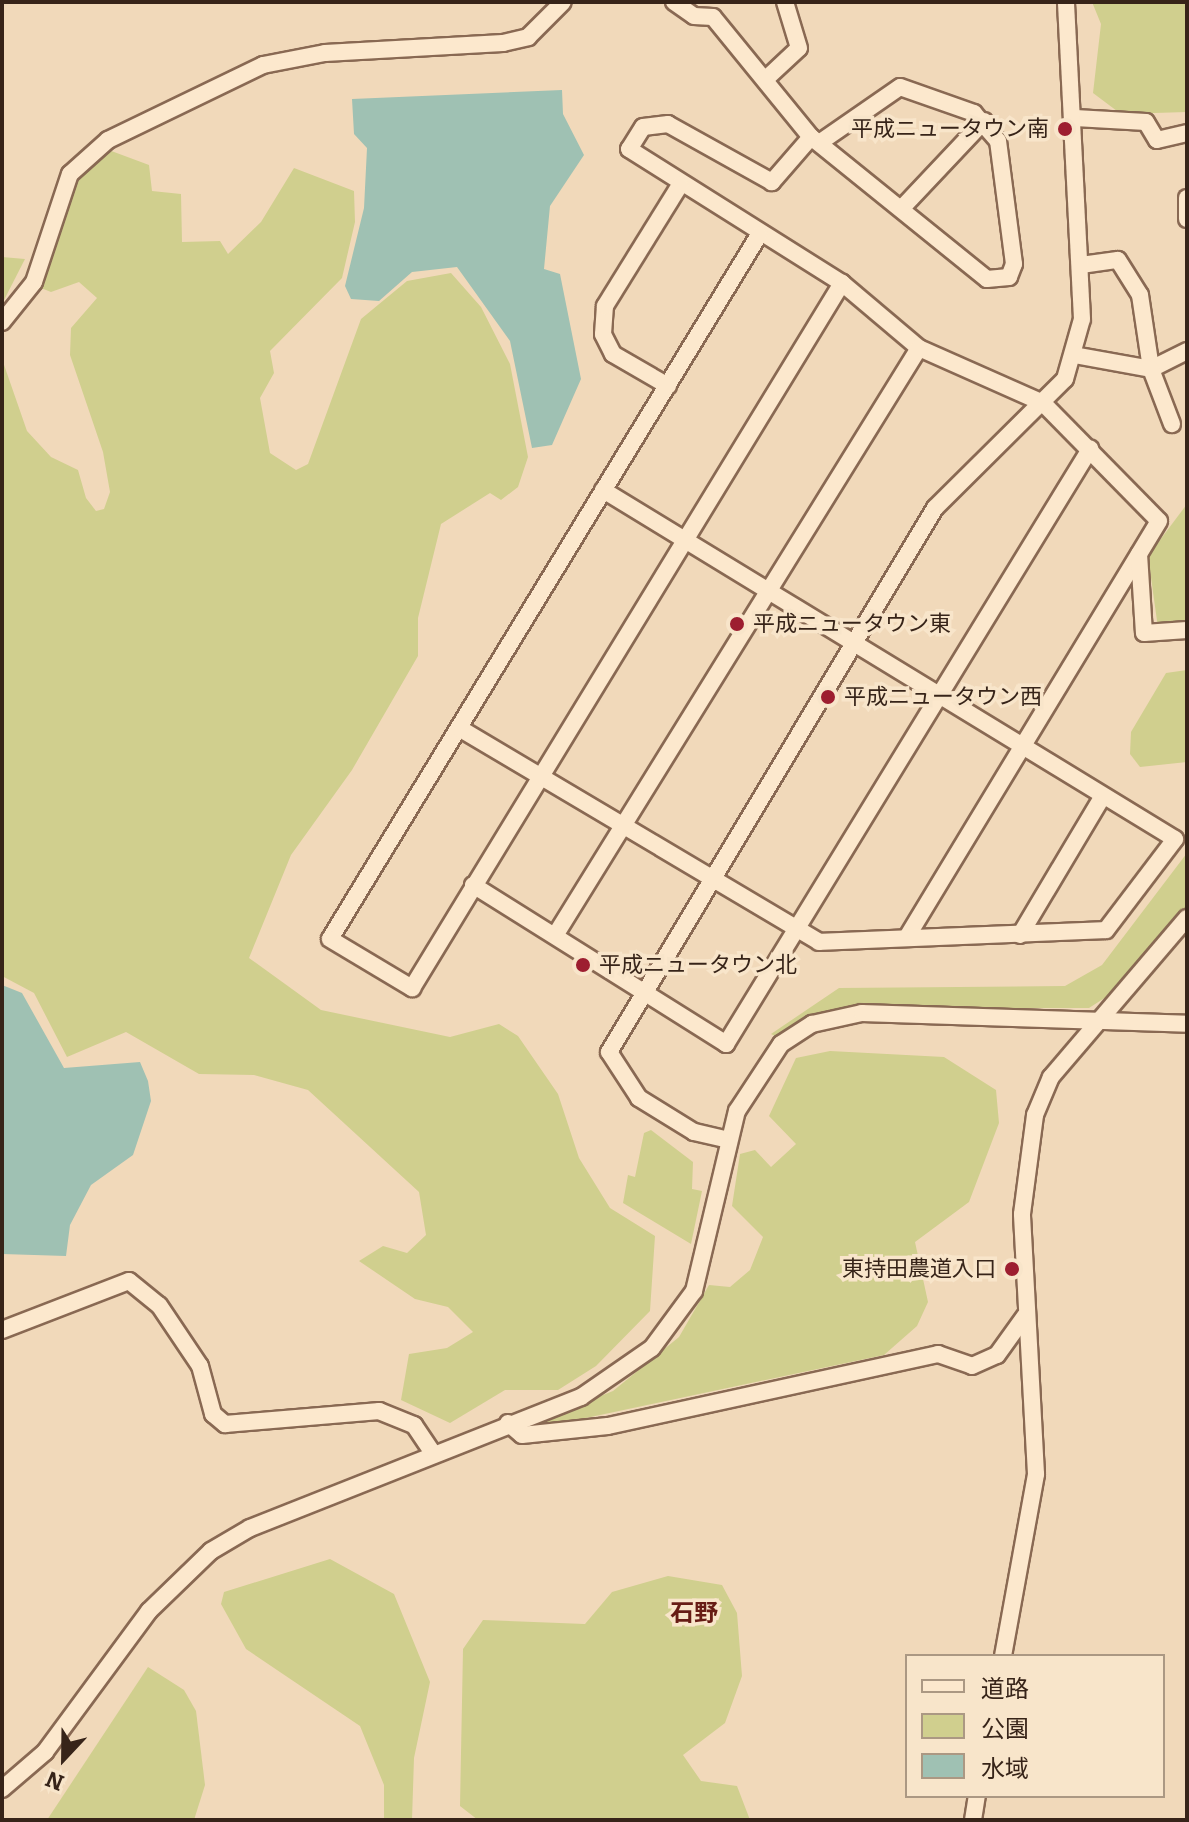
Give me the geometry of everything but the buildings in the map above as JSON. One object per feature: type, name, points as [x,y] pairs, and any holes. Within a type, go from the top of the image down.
[{"type":"street","points":[[2,322],[34,282],[70,174],[108,140],[263,65],[325,53],[503,43],[528,37],[563,2]]},
{"type":"street","points":[[674,2],[694,16],[713,17],[768,77],[815,140],[987,279],[1009,277],[1014,264],[998,141],[984,121],[946,98],[900,87],[815,140],[772,182],[675,126],[643,127],[630,153],[759,235],[842,283],[919,348],[1043,403],[1159,521],[907,937]]},
{"type":"street","points":[[768,77],[799,48],[785,2]]},
{"type":"street","points":[[729,1140],[694,1132],[620,1079],[609,1052],[642,992],[935,508],[1043,403],[1074,355],[1081,265],[1066,2]]},
{"type":"street","points":[[1075,118],[1146,122],[1157,140],[1187,133]]},
{"type":"street","points":[[901,209],[984,121]]},
{"type":"street","points":[[668,386],[613,354],[603,334],[605,306],[680,185]]},
{"type":"street","points":[[1187,198],[1187,219]]},
{"type":"street","points":[[759,235],[330,939],[412,988],[842,283]]},
{"type":"street","points":[[1081,265],[1118,260],[1140,295],[1151,369],[1172,424]]},
{"type":"street","points":[[556,934],[919,348]]},
{"type":"street","points":[[1074,355],[1151,369],[1187,351]]},
{"type":"street","points":[[473,885],[556,934],[726,1044],[792,931],[1090,449]]},
{"type":"street","points":[[459,728],[792,931],[819,942],[1106,930],[1175,839],[603,490]]},
{"type":"street","points":[[1139,554],[1144,633],[1187,630]]},
{"type":"street","points":[[1020,935],[1103,796]]},
{"type":"street","points":[[1003,1654],[1036,1474],[1025,1316],[1022,1214],[1035,1115],[1051,1077],[1187,918]]},
{"type":"street","points":[[2,1789],[45,1752],[149,1611],[211,1551],[433,1453],[581,1397],[675,1324],[711,1240],[729,1140],[755,1076],[781,1044],[812,1024],[862,1013],[1187,1024]]},
{"type":"street","points":[[2,1330],[129,1281],[159,1305],[200,1366],[213,1414],[225,1424],[379,1411],[414,1425],[433,1453]]},
{"type":"street","points":[[508,1423],[522,1435],[608,1426],[938,1354],[972,1366],[997,1355],[1025,1316]]},
{"type":"street","points":[[973,1820],[977,1798]]},
{"type":"green space","points":[[1092,2],[1187,2],[1187,112],[1121,114],[1093,93],[1101,24]]},
{"type":"green space","points":[[106,149],[149,165],[152,191],[181,194],[182,242],[220,241],[228,254],[261,222],[294,168],[354,191],[355,222],[342,278],[270,351],[274,373],[260,398],[270,453],[296,470],[308,464],[361,319],[407,281],[451,273],[481,307],[510,364],[528,457],[518,487],[501,500],[490,493],[441,524],[418,618],[418,656],[352,770],[291,855],[249,958],[321,1010],[450,1037],[499,1024],[518,1036],[558,1094],[579,1158],[610,1208],[655,1236],[650,1311],[596,1366],[558,1390],[505,1390],[450,1423],[401,1400],[409,1354],[447,1348],[473,1332],[448,1307],[415,1299],[359,1261],[383,1246],[407,1253],[426,1235],[419,1192],[308,1090],[254,1075],[199,1074],[126,1032],[67,1057],[34,993],[2,976],[2,359],[27,431],[51,457],[78,470],[86,498],[96,511],[104,509],[110,492],[103,452],[70,355],[71,328],[97,298],[79,282],[51,292],[41,288],[78,175]]},
{"type":"green space","points":[[2,257],[25,259],[2,304]]},
{"type":"green space","points":[[1187,504],[1187,622],[1158,628],[1148,556]]},
{"type":"green space","points":[[1187,670],[1187,762],[1140,767],[1130,754],[1131,732],[1166,673]]},
{"type":"green space","points":[[1187,853],[1187,911],[1117,990],[1089,1008],[841,1008],[779,1038],[771,1034],[839,988],[1065,986],[1102,965]]},
{"type":"green space","points":[[830,1051],[944,1057],[996,1090],[999,1123],[969,1202],[915,1242],[928,1302],[917,1326],[884,1355],[534,1429],[531,1424],[613,1391],[679,1337],[709,1285],[730,1287],[750,1270],[763,1237],[732,1206],[740,1154],[755,1150],[771,1167],[796,1144],[769,1116],[796,1058]]},
{"type":"green space","points":[[651,1130],[693,1162],[692,1189],[702,1191],[691,1244],[623,1203],[628,1175],[635,1177],[644,1133]]},
{"type":"green space","points":[[330,1559],[394,1594],[430,1682],[414,1758],[412,1820],[384,1820],[384,1785],[360,1726],[246,1649],[221,1604],[224,1592]]},
{"type":"green space","points":[[668,1576],[722,1585],[737,1613],[742,1676],[725,1723],[683,1755],[701,1781],[737,1786],[750,1820],[478,1820],[460,1806],[463,1649],[483,1620],[585,1624],[612,1592]]},
{"type":"green space","points":[[148,1667],[184,1690],[196,1711],[205,1785],[194,1820],[47,1820]]},
{"type":"water","points":[[562,90],[563,114],[584,155],[550,206],[544,269],[560,274],[581,379],[552,445],[532,448],[510,341],[457,267],[412,272],[379,301],[351,299],[345,286],[364,208],[367,148],[354,134],[352,99]]},
{"type":"water","points":[[2,985],[22,993],[64,1068],[140,1062],[148,1081],[151,1101],[133,1155],[91,1185],[70,1225],[66,1256],[2,1254]]},
{"type":"place","name":"平成ニュータウン南","points":[[1065,129]]},
{"type":"place","name":"平成ニュータウン東","points":[[737,624]]},
{"type":"place","name":"平成ニュータウン西","points":[[828,697]]},
{"type":"place","name":"平成ニュータウン北","points":[[583,965]]},
{"type":"place","name":"東持田農道入口","points":[[1012,1269]]},
{"type":"district","name":"石野","points":[[694,1614]]}]
